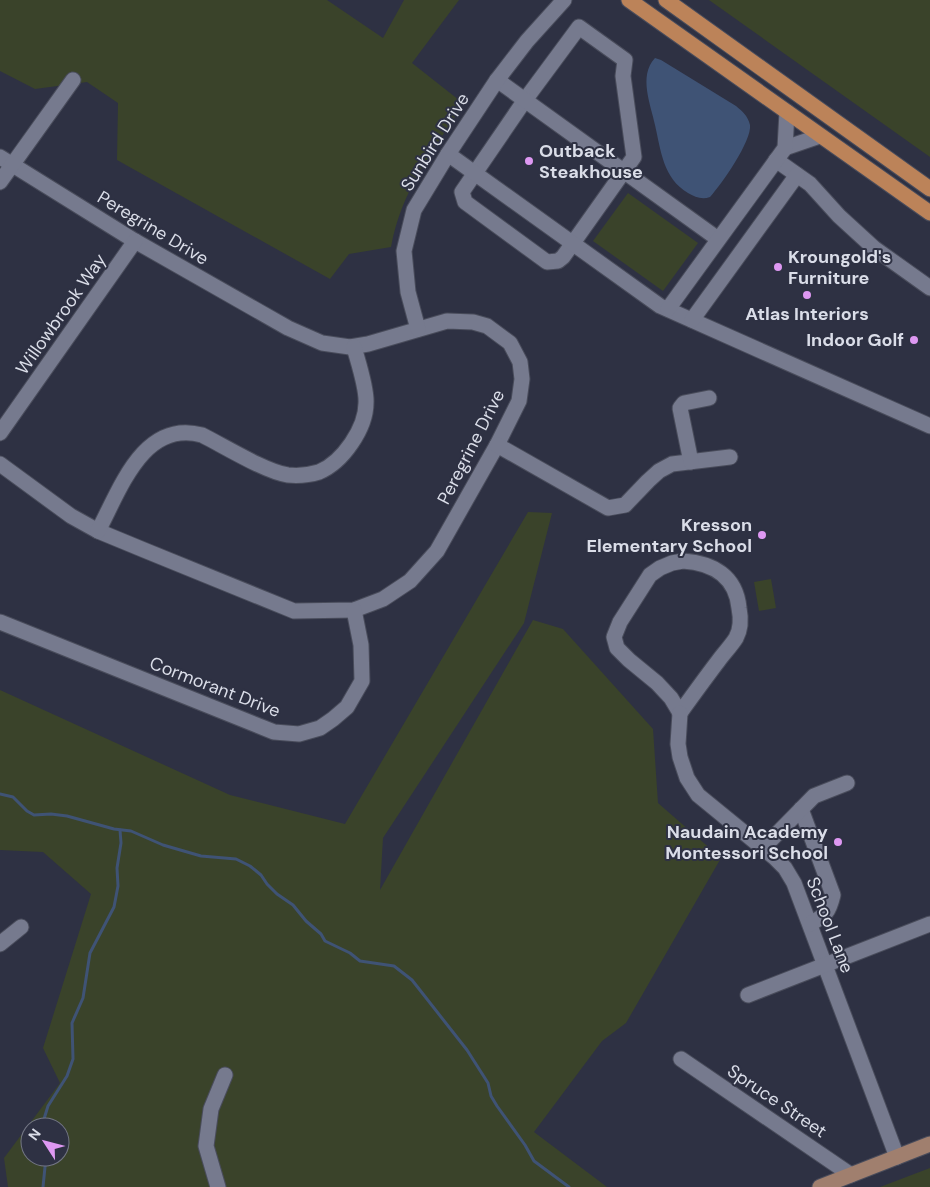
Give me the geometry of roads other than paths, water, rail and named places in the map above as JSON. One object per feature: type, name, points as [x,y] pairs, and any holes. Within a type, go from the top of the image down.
[{"type":"highway","points":[[630,0],[930,213]]},
{"type":"highway","points":[[666,0],[930,188]]},
{"type":"main road","points":[[820,1187],[930,1144]]},
{"type":"street","name":"Sunbird Drive","points":[[418,329],[405,275],[404,251],[406,236],[414,210],[497,80],[527,41],[564,0]]},
{"type":"street","points":[[579,27],[625,60],[623,76],[634,157],[624,172],[563,258],[558,261],[547,262],[465,202],[462,192],[525,100],[579,27]]},
{"type":"street","points":[[0,182],[6,161],[73,80]]},
{"type":"street","points":[[497,80],[718,239]]},
{"type":"street","points":[[668,310],[780,154],[787,112]]},
{"type":"street","points":[[780,154],[820,136]]},
{"type":"street","points":[[448,154],[660,306],[930,426]]},
{"type":"street","points":[[780,154],[797,175],[810,184],[839,216],[874,248],[930,288]]},
{"type":"street","name":"Peregrine Drive","points":[[0,464],[71,516],[98,530],[294,611],[354,610],[383,599],[410,580],[437,551],[497,446],[519,400],[522,379],[520,362],[510,342],[487,326],[472,322],[447,321],[354,347],[322,343],[288,328],[135,241],[6,161]]},
{"type":"street","points":[[692,320],[797,175]]},
{"type":"street","name":"Willowbrook Way","points":[[0,432],[135,241]]},
{"type":"street","points":[[98,530],[130,470],[141,455],[159,438],[173,434],[192,432],[202,435],[271,470],[288,475],[310,475],[321,471],[345,451],[365,419],[367,401],[354,347]]},
{"type":"street","points":[[691,462],[680,408],[684,403],[709,398]]},
{"type":"street","points":[[497,446],[608,508],[625,505],[659,471],[672,464],[730,457]]},
{"type":"street","points":[[683,561],[699,562],[708,564],[723,574],[731,583],[738,597],[741,620],[736,637],[680,713],[671,698],[658,684],[617,648],[614,637],[620,622],[650,575],[672,563],[683,561]]},
{"type":"street","name":"Cormorant Drive","points":[[0,622],[274,732],[300,734],[320,728],[334,719],[347,707],[362,682],[361,645],[354,610]]},
{"type":"street","name":"School Lane","points":[[680,713],[678,744],[680,757],[687,778],[698,795],[786,868],[794,883],[897,1157]]},
{"type":"street","points":[[763,848],[814,796],[847,783]]},
{"type":"street","points":[[801,809],[833,895],[825,916],[810,924]]},
{"type":"street","points":[[748,996],[930,924]]},
{"type":"street","points":[[0,944],[21,927]]},
{"type":"street","name":"Spruce Street","points":[[681,1059],[851,1175]]},
{"type":"street","points":[[218,1187],[206,1146],[211,1109],[225,1074]]},
{"type":"water","points":[[655,58],[736,106],[749,122],[749,132],[741,152],[710,197],[696,197],[688,193],[673,180],[664,163],[646,82],[650,65]]},
{"type":"waterway","points":[[0,794],[13,797],[27,811],[34,815],[51,814],[67,816],[114,829],[131,831],[163,845],[201,856],[236,859],[250,866],[261,875],[277,894],[293,905],[306,921],[321,934],[325,941],[350,953],[360,961],[394,966],[412,980],[467,1050],[488,1083],[491,1096],[497,1106],[534,1161],[569,1187]]},
{"type":"waterway","points":[[45,1117],[48,1106],[67,1076],[73,1059],[72,1023],[83,998],[90,953],[114,907],[118,886],[117,868],[121,843],[120,830]]},
{"type":"waterway","points":[[43,1187],[45,1167]]},
{"type":"place","name":"Outback Steakhouse","points":[[529,161]]},
{"type":"place","name":"Kroungold's Furniture","points":[[778,267]]},
{"type":"place","name":"Atlas Interiors","points":[[807,295]]},
{"type":"place","name":"Indoor Golf","points":[[914,340]]},
{"type":"place","name":"Kresson Elementary School","points":[[762,535]]},
{"type":"place","name":"Naudain Academy Montessori School","points":[[838,842]]}]
